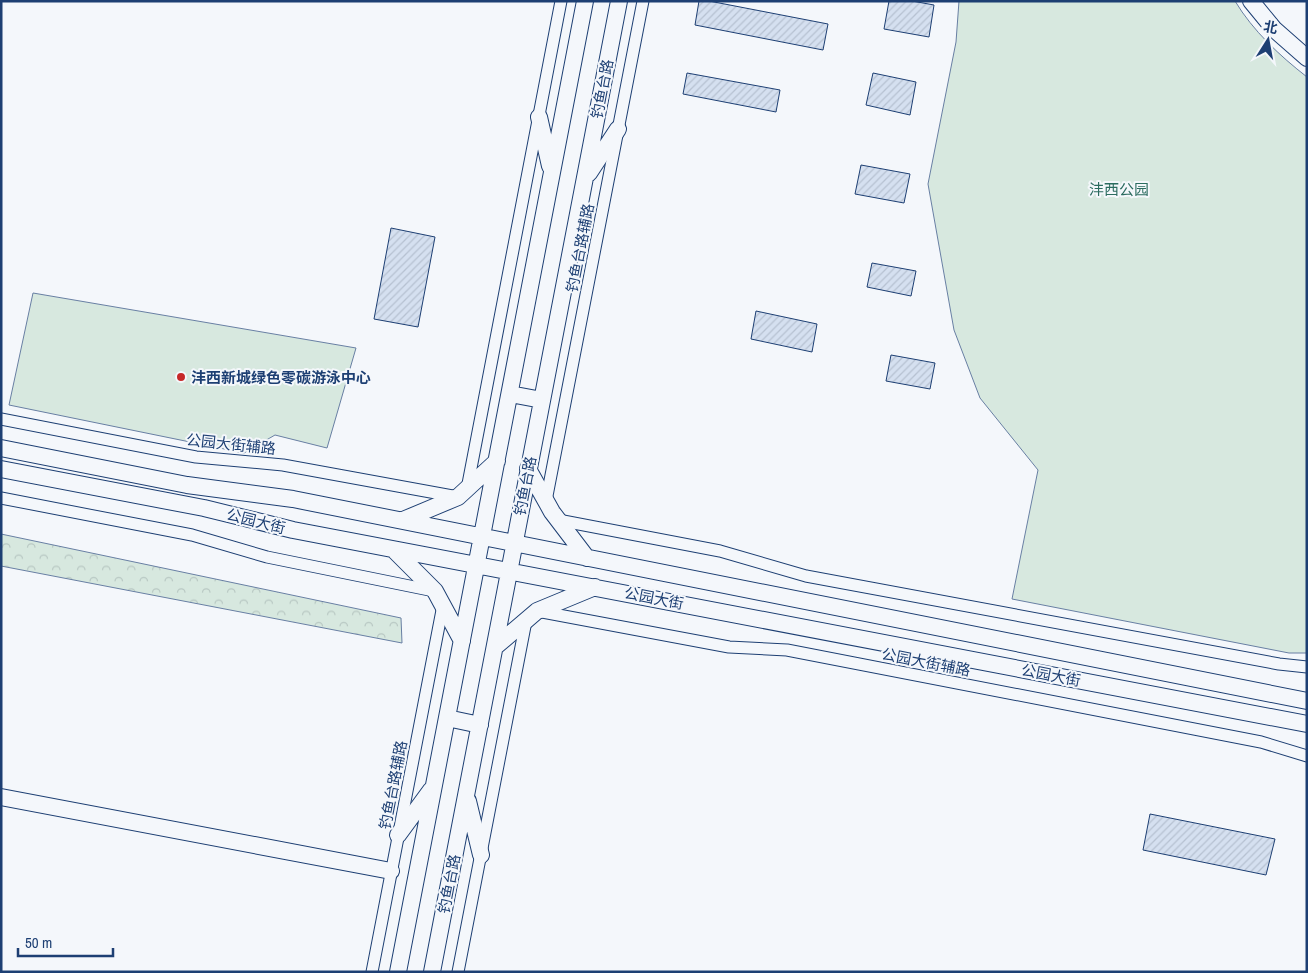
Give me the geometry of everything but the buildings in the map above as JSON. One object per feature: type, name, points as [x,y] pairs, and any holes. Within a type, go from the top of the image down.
[{"type":"main road","points":[[398,972],[585,1]]},
{"type":"main road","name":"钓鱼台路","points":[[432,972],[619,1]]},
{"type":"main road","points":[[1251,1],[1274,28],[1307,58]]},
{"type":"main road","points":[[539,117],[552,172]]},
{"type":"main road","points":[[584,179],[618,129]]},
{"type":"main road","points":[[510,394],[542,400]]},
{"type":"main road","name":"公园大街","points":[[1,448],[187,485],[293,499],[403,520],[1307,701]]},
{"type":"main road","points":[[403,520],[463,493],[497,460]]},
{"type":"main road","name":"公园大街","points":[[1,469],[204,508],[293,530],[394,550],[509,570],[1307,724]]},
{"type":"main road","points":[[528,469],[558,520],[587,558]]},
{"type":"main road","points":[[394,550],[439,598],[462,641]]},
{"type":"main road","points":[[495,647],[531,616],[595,587]]},
{"type":"main road","points":[[447,718],[480,725]]},
{"type":"main road","points":[[398,834],[434,786]]},
{"type":"main road","points":[[466,793],[480,855]]},
{"type":"main road","points":[[1,797],[391,872]]},
{"type":"street","points":[[463,493],[561,1]]},
{"type":"street","name":"钓鱼台路辅路","points":[[546,501],[643,1]]},
{"type":"street","name":"公园大街辅路","points":[[1,419],[196,457],[283,465],[463,493]]},
{"type":"street","points":[[1,498],[192,535],[267,557],[439,598]]},
{"type":"street","points":[[558,520],[720,551],[806,576],[1279,664],[1307,666]]},
{"type":"street","name":"钓鱼台路辅路","points":[[372,972],[439,598]]},
{"type":"street","points":[[458,972],[480,855],[531,616]]},
{"type":"street","name":"公园大街辅路","points":[[531,616],[729,647],[796,652],[1261,742],[1307,756]]},
{"type":"green space","name":"沣西公园","points":[[959,1],[1235,1],[1250,23],[1268,42],[1307,77],[1307,653],[1289,653],[1012,599],[1038,470],[980,398],[954,330],[928,184],[956,42]]},
{"type":"green space","name":"沣西新城绿色零碳游泳中心","points":[[33,293],[356,348],[327,448],[275,435],[244,453],[9,405]]},
{"type":"green space","points":[[1,534],[401,618],[402,643],[1,566]]},
{"type":"place","name":"沣西新城绿色零碳游泳中心","points":[[181,377]]}]
